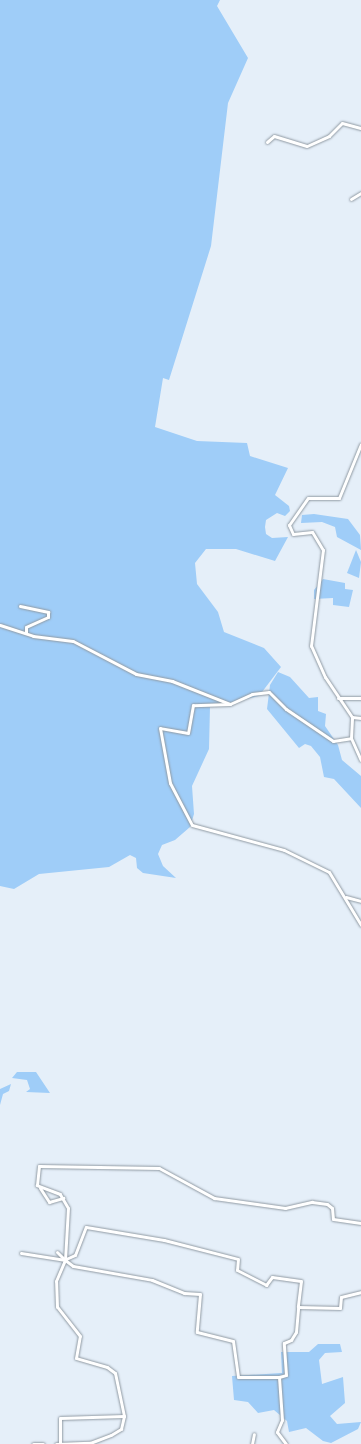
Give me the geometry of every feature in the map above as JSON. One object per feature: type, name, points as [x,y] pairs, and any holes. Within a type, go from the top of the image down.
[{"type":"street","points":[[267,142],[274,136],[307,146],[329,136],[342,122],[361,128]]},
{"type":"street","points":[[351,199],[361,193]]},
{"type":"street","points":[[361,444],[339,498],[308,498],[289,525],[293,534],[312,532],[323,550],[311,646],[338,698],[352,717],[352,738],[361,760]]},
{"type":"street","points":[[20,606],[48,612],[48,617],[26,627],[26,633]]},
{"type":"street","points":[[0,625],[26,633],[72,642],[136,674],[172,681],[230,704]]},
{"type":"street","points":[[352,738],[333,741],[286,709],[269,692],[252,694],[230,704],[212,708],[193,706],[188,733],[160,728],[170,783],[192,826],[284,850],[329,872],[346,897],[361,925]]},
{"type":"street","points":[[338,698],[361,698]]},
{"type":"street","points":[[352,717],[361,718]]},
{"type":"street","points":[[346,897],[361,901]]},
{"type":"street","points":[[64,1198],[49,1202],[36,1179],[39,1166],[159,1168],[214,1198],[285,1208],[312,1202],[327,1204],[332,1208],[333,1219],[361,1223]]},
{"type":"street","points":[[40,1188],[64,1198]]},
{"type":"street","points":[[56,1444],[60,1442],[90,1443],[111,1436],[121,1429],[124,1416],[114,1371],[75,1356],[80,1336],[58,1308],[56,1300],[57,1278],[65,1260],[69,1214],[64,1198]]},
{"type":"street","points":[[21,1252],[65,1260],[75,1255],[85,1227],[164,1240],[239,1259],[238,1270],[266,1285],[273,1276],[302,1281],[296,1332],[291,1340],[284,1343],[286,1375],[279,1377],[238,1377],[233,1342],[197,1332],[200,1294],[184,1293],[150,1279],[73,1266],[65,1260],[57,1252]]},
{"type":"street","points":[[298,1307],[340,1308],[341,1297],[361,1292]]},
{"type":"street","points":[[279,1377],[282,1420],[277,1432],[286,1444]]},
{"type":"street","points":[[60,1442],[60,1418],[124,1416]]},
{"type":"street","points":[[252,1444],[254,1434]]},
{"type":"street","points":[[33,1444],[43,1444]]},
{"type":"shaded area","points":[[0,0],[220,0],[217,6],[248,58],[228,103],[211,246],[169,380],[163,378],[155,427],[197,441],[247,443],[250,456],[288,468],[275,495],[289,506],[290,511],[285,516],[277,513],[266,520],[265,527],[266,534],[272,538],[288,537],[275,561],[236,549],[206,549],[195,563],[197,584],[218,612],[224,632],[264,648],[281,667],[259,696],[210,707],[209,749],[192,786],[194,814],[190,827],[175,840],[162,845],[158,854],[163,866],[176,878],[143,873],[137,868],[136,858],[130,855],[109,867],[39,874],[14,889],[0,886]]},
{"type":"shaded area","points":[[314,514],[348,519],[360,535],[361,550],[337,537],[335,527],[322,522],[301,523],[302,515]]},
{"type":"shaded area","points":[[356,550],[361,562],[359,578],[347,573]]},
{"type":"shaded area","points":[[323,579],[345,583],[345,589],[353,590],[349,607],[333,605],[333,598],[314,599],[314,590]]},
{"type":"shaded area","points":[[278,672],[290,677],[309,698],[318,697],[318,711],[326,714],[325,726],[338,745],[342,760],[361,776],[361,808],[334,779],[324,777],[320,757],[311,746],[305,744],[299,748],[267,709],[270,685]]},
{"type":"shaded area","points":[[17,1072],[36,1072],[50,1093],[26,1092],[30,1089],[27,1080],[12,1078]]},
{"type":"shaded area","points":[[11,1084],[9,1091],[3,1094],[0,1105],[0,1089]]},
{"type":"shaded area","points":[[318,1344],[340,1344],[342,1352],[325,1353],[319,1360],[322,1384],[343,1377],[345,1403],[330,1416],[337,1424],[361,1422],[358,1429],[331,1443],[323,1441],[306,1428],[289,1432],[287,1421],[274,1410],[258,1413],[248,1402],[234,1400],[232,1376],[282,1373],[281,1352],[309,1352]]}]
